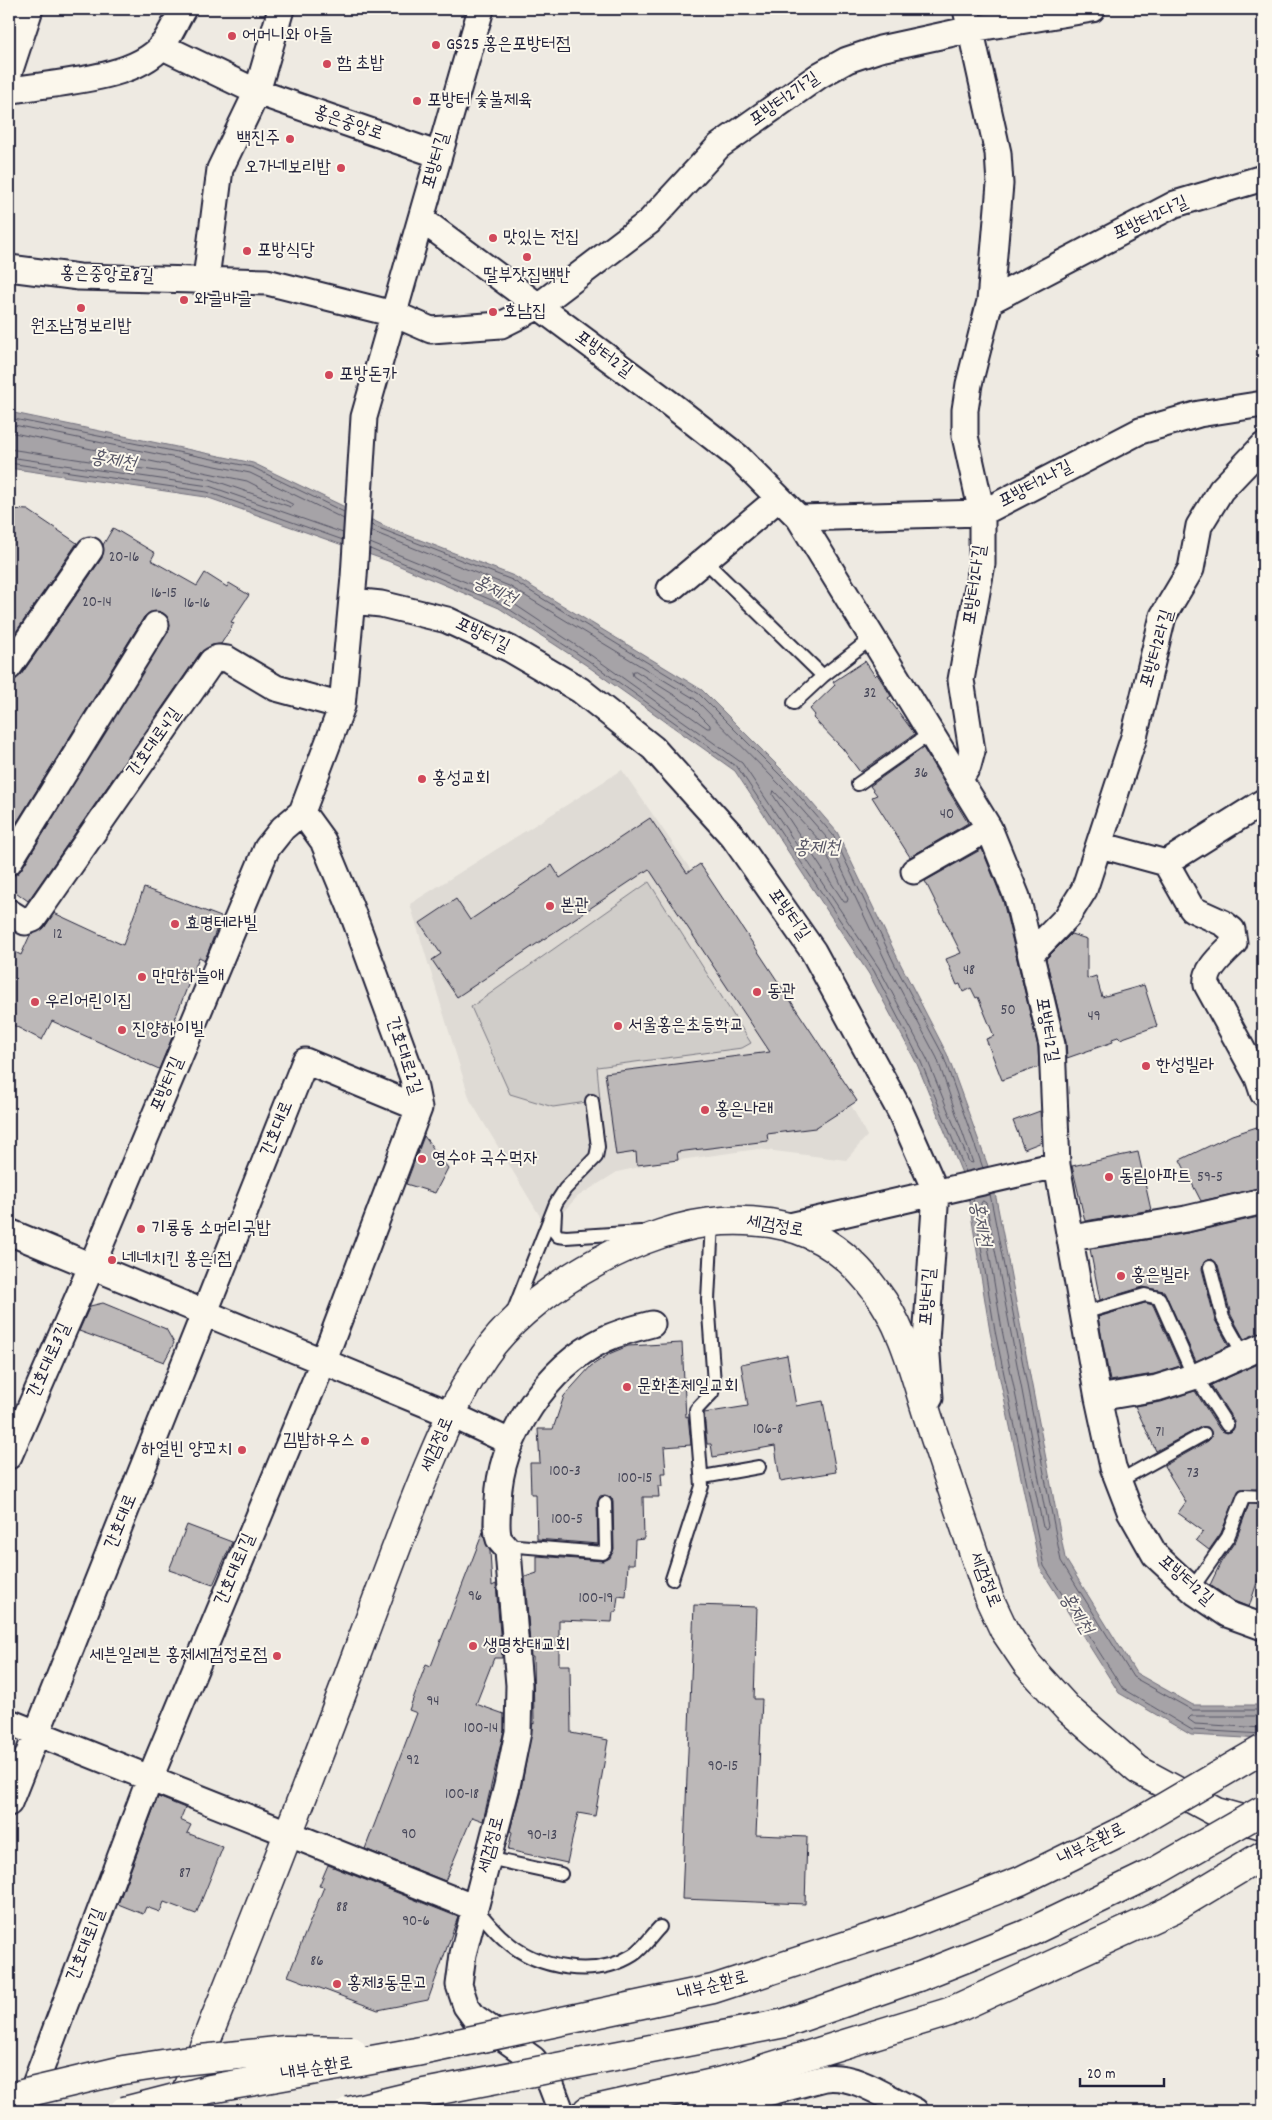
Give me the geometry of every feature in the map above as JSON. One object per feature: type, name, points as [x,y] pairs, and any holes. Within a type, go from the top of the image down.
[{"type":"main road","name":"세검정로","points":[[178,2111],[290,1834],[419,1488],[450,1414],[491,1347],[506,1329],[551,1292],[605,1257],[642,1240],[677,1229],[712,1222],[750,1220],[790,1226],[809,1232],[842,1253],[862,1273],[896,1319],[990,1600],[1004,1630],[1027,1664],[1067,1708],[1138,1770],[1216,1812],[1263,1825]]},
{"type":"main road","name":"내부순환로","points":[[124,2111],[210,2089],[416,2052],[713,1989],[900,1928],[1020,1881],[1130,1826],[1263,1749]]},
{"type":"main road","points":[[349,2111],[424,2093],[784,2022],[918,1977],[1024,1935],[1153,1873],[1263,1810]]},
{"type":"main road","points":[[587,2111],[727,2080],[949,2012],[1173,1909],[1263,1855]]},
{"type":"main road","points":[[9,2097],[123,2070],[182,2061],[286,2050],[416,2052]]},
{"type":"street","points":[[9,73],[30,9]]},
{"type":"street","points":[[9,91],[83,79],[132,68],[161,46],[183,9]]},
{"type":"street","points":[[206,279],[220,169],[257,92],[281,9]]},
{"type":"street","name":"포방터길","points":[[92,1265],[268,848],[283,828],[302,812],[342,706],[353,589],[364,417],[481,9]]},
{"type":"street","name":"포방터2가길","points":[[537,307],[648,222],[719,146],[820,75],[847,60],[969,19],[1092,9]]},
{"type":"street","name":"포방터2다길","points":[[960,780],[968,766],[972,751],[961,680],[982,564],[982,513],[964,436],[965,410],[969,384],[990,302],[1000,170],[969,19]]},
{"type":"street","name":"홍은중앙로","points":[[161,46],[257,92],[439,155]]},
{"type":"street","name":"포방터2다길","points":[[990,302],[1175,204],[1263,178]]},
{"type":"street","name":"포방터2길","points":[[421,219],[738,457],[799,518],[989,828],[1017,897],[1052,1045],[1057,1166],[1098,1398],[1113,1466],[1130,1511],[1155,1555],[1191,1590],[1227,1614],[1263,1627]]},
{"type":"street","name":"홍은중앙로8길","points":[[9,268],[79,277],[268,282],[394,314]]},
{"type":"street","points":[[394,314],[431,330],[502,325],[537,307]]},
{"type":"street","name":"포방터2나길","points":[[799,518],[982,513],[1140,431],[1199,414],[1263,404]]},
{"type":"street","name":"포방터2라길","points":[[1031,954],[1067,917],[1084,890],[1134,737],[1163,616],[1191,569],[1199,526],[1221,490],[1263,446]]},
{"type":"street","points":[[670,588],[779,498]]},
{"type":"street","points":[[9,667],[90,550]]},
{"type":"street","name":"포방터길","points":[[353,589],[381,604],[447,620],[510,649],[580,690],[653,748],[690,787],[734,838],[813,951],[900,1111],[939,1191],[926,1364],[933,1433]]},
{"type":"street","points":[[9,862],[156,625]]},
{"type":"street","name":"간호대로4길","points":[[9,912],[25,922],[33,919],[212,660],[218,658],[227,659],[276,688],[342,706]]},
{"type":"street","points":[[1166,863],[1263,802]]},
{"type":"street","name":"간호대로2길","points":[[302,812],[322,841],[350,906],[414,1078],[419,1108],[323,1362]]},
{"type":"street","points":[[914,872],[989,828]]},
{"type":"street","points":[[1100,844],[1166,863],[1192,909],[1223,922],[1232,930],[1234,943],[1210,970],[1207,976],[1207,985],[1258,1078],[1263,1093]]},
{"type":"street","name":"간호대로","points":[[9,1803],[305,1061],[419,1108]]},
{"type":"street","points":[[790,1226],[1057,1166]]},
{"type":"street","points":[[1071,1238],[1186,1219],[1263,1201]]},
{"type":"street","points":[[9,1232],[450,1414],[510,1442]]},
{"type":"street","name":"간호대로3길","points":[[9,1456],[92,1265]]},
{"type":"street","name":"세검정로","points":[[561,2111],[548,2077],[533,2059],[474,2017],[466,2006],[459,1985],[475,1908],[510,1777],[518,1732],[519,1685],[508,1551],[498,1534],[500,1472],[510,1442],[534,1400],[550,1382],[575,1359],[604,1339],[627,1330],[652,1324]]},
{"type":"street","points":[[1098,1398],[1157,1388],[1195,1376],[1258,1349]]},
{"type":"street","name":"간호대로1길","points":[[25,2111],[150,1778],[323,1362]]},
{"type":"street","points":[[9,1722],[475,1908]]},
{"type":"street","points":[[698,2111],[757,2103],[825,2078],[839,2077],[852,2080],[915,2111]]},
{"type":"lane","points":[[704,560],[823,676]]},
{"type":"lane","points":[[794,703],[823,676],[872,637]]},
{"type":"lane","points":[[858,784],[931,732]]},
{"type":"lane","points":[[506,1329],[556,1203],[565,1189],[596,1157],[598,1147],[592,1101]]},
{"type":"lane","points":[[556,1203],[554,1231],[558,1236],[566,1238],[677,1229]]},
{"type":"lane","points":[[672,1579],[699,1496],[702,1477],[696,1410],[712,1393],[714,1383],[708,1300],[712,1222]]},
{"type":"lane","points":[[1210,1267],[1223,1318],[1258,1349]]},
{"type":"lane","points":[[1083,1313],[1144,1295],[1155,1296],[1161,1301],[1195,1376],[1227,1425]]},
{"type":"lane","points":[[1119,1481],[1204,1434]]},
{"type":"lane","points":[[702,1477],[759,1467]]},
{"type":"lane","points":[[1191,1590],[1228,1537],[1244,1496],[1263,1497]]},
{"type":"lane","points":[[505,1544],[604,1553],[606,1549],[604,1503]]},
{"type":"lane","points":[[488,1858],[561,1874]]},
{"type":"lane","points":[[475,1908],[505,1940],[532,1957],[558,1966],[584,1969],[613,1963],[632,1956],[641,1949],[660,1927]]},
{"type":"shaded area","points":[[622,770],[846,1095],[867,1136],[846,1160],[758,1149],[658,1163],[617,1172],[577,1197],[562,1213],[541,1218],[470,1100],[410,904]]},
{"type":"shaded area","points":[[649,882],[751,1043],[742,1048],[597,1067],[600,1100],[553,1107],[510,1094],[471,1007]]},
{"type":"water","name":"홍제천","points":[[9,412],[253,463],[389,528],[514,576],[702,690],[792,780],[837,832],[900,963],[947,1054],[992,1177],[1065,1558],[1136,1673],[1193,1705],[1263,1705],[1263,1739],[1191,1735],[1119,1693],[1040,1568],[990,1332],[966,1183],[917,1064],[869,974],[735,771],[586,665],[499,608],[388,561],[206,497],[9,468]]},
{"type":"building","points":[[9,509],[28,510],[77,543],[9,642]]},
{"type":"building","points":[[113,528],[155,553],[151,560],[197,586],[205,573],[227,587],[229,583],[249,595],[231,622],[234,623],[221,644],[212,645],[200,653],[28,901],[9,887],[9,876],[21,870],[170,626],[168,618],[163,613],[150,612],[144,617],[9,835],[9,681],[21,675],[102,558],[103,545]]},
{"type":"building","points":[[865,661],[875,676],[877,674],[891,696],[888,698],[915,734],[860,772],[843,749],[813,718],[815,715],[810,709],[835,685],[833,682]]},
{"type":"building","points":[[923,748],[968,823],[910,857],[872,797],[877,795],[870,786]]},
{"type":"building","points":[[650,818],[687,873],[700,864],[857,1101],[815,1128],[767,1134],[768,1141],[677,1152],[678,1160],[637,1165],[636,1152],[616,1155],[605,1073],[770,1052],[649,869],[457,997],[432,960],[441,954],[420,923],[456,899],[470,920],[552,865],[560,878]]},
{"type":"building","points":[[982,849],[1003,901],[1038,1047],[1039,1067],[1002,1080],[986,1039],[994,1036],[978,997],[976,998],[971,988],[963,992],[960,984],[957,985],[946,959],[961,953],[925,881]]},
{"type":"building","points":[[144,888],[221,917],[205,960],[199,957],[171,1029],[175,1030],[159,1069],[52,1021],[42,1040],[9,1023],[9,949],[21,955],[30,935],[44,928],[54,913],[123,945]]},
{"type":"building","points":[[1071,934],[1087,939],[1087,979],[1096,976],[1102,997],[1144,985],[1157,1026],[1120,1039],[1118,1037],[1112,1039],[1113,1042],[1067,1058],[1066,1042],[1046,959]]},
{"type":"building","points":[[1040,1111],[1042,1142],[1024,1149],[1013,1121]]},
{"type":"building","points":[[1263,1125],[1263,1187],[1201,1201],[1180,1160],[1232,1135]]},
{"type":"building","points":[[424,1136],[448,1168],[435,1193],[406,1184]]},
{"type":"building","name":"동림아파트","points":[[1138,1152],[1151,1210],[1085,1221],[1072,1166]]},
{"type":"building","points":[[1263,1216],[1263,1332],[1244,1339],[1231,1315],[1218,1265],[1212,1259],[1204,1262],[1202,1269],[1215,1320],[1229,1346],[1196,1361],[1164,1291],[1143,1287],[1100,1300],[1090,1249],[1188,1233]]},
{"type":"building","points":[[103,1303],[166,1329],[174,1343],[164,1362],[79,1331],[90,1306]]},
{"type":"building","points":[[1145,1303],[1153,1305],[1180,1366],[1154,1374],[1110,1381],[1098,1317]]},
{"type":"building","points":[[682,1343],[686,1417],[688,1416],[691,1445],[664,1447],[666,1473],[661,1473],[662,1486],[658,1486],[659,1497],[643,1497],[644,1539],[635,1540],[634,1564],[628,1564],[626,1597],[618,1596],[616,1612],[613,1612],[612,1622],[559,1620],[559,1665],[570,1665],[571,1733],[608,1740],[595,1816],[578,1813],[567,1863],[508,1850],[512,1832],[510,1831],[521,1789],[534,1724],[533,1657],[531,1657],[525,1577],[537,1573],[537,1556],[603,1561],[610,1558],[614,1549],[613,1502],[612,1498],[605,1495],[600,1496],[597,1503],[598,1544],[537,1539],[536,1494],[531,1494],[530,1463],[540,1463],[538,1429],[553,1429],[564,1396],[591,1366],[611,1353],[628,1346]]},
{"type":"building","points":[[787,1355],[796,1406],[823,1401],[836,1472],[780,1481],[775,1446],[713,1457],[711,1444],[707,1444],[704,1413],[748,1406],[741,1364]]},
{"type":"building","points":[[1263,1362],[1263,1489],[1239,1490],[1221,1533],[1209,1550],[1196,1540],[1203,1531],[1178,1513],[1186,1502],[1164,1466],[1208,1441],[1211,1438],[1211,1431],[1208,1427],[1201,1427],[1156,1451],[1135,1406],[1161,1402],[1195,1391],[1220,1430],[1227,1433],[1231,1432],[1234,1428],[1234,1421],[1211,1385]]},
{"type":"building","points":[[1249,1504],[1263,1505],[1263,1564],[1249,1607],[1234,1601],[1210,1585],[1221,1562],[1236,1540]]},
{"type":"building","points":[[187,1525],[232,1542],[213,1585],[169,1570]]},
{"type":"building","points":[[483,1532],[490,1551],[492,1586],[496,1584],[502,1658],[494,1658],[476,1704],[504,1714],[504,1730],[483,1821],[472,1817],[445,1881],[365,1849],[417,1713],[409,1710],[426,1664],[431,1666]]},
{"type":"building","points":[[694,1605],[757,1607],[754,1699],[762,1699],[756,1835],[807,1837],[805,1904],[682,1899]]},
{"type":"building","points":[[158,1797],[185,1808],[180,1820],[191,1825],[187,1833],[223,1847],[196,1914],[164,1902],[160,1912],[146,1907],[143,1914],[118,1904]]},
{"type":"building","points":[[328,1865],[458,1917],[428,2000],[378,2010],[288,1976],[324,1887],[319,1886]]},
{"type":"place","name":"어머니와 아들","points":[[232,36]]},
{"type":"place","name":"GS25 홍은포방터점","points":[[436,45]]},
{"type":"place","name":"함 초밥","points":[[327,64]]},
{"type":"place","name":"포방터 숯불제육","points":[[417,101]]},
{"type":"place","name":"백진주","points":[[290,139]]},
{"type":"place","name":"오가네보리밥","points":[[341,168]]},
{"type":"place","name":"맛있는 전집","points":[[493,238]]},
{"type":"place","name":"포방식당","points":[[247,251]]},
{"type":"place","name":"딸부잣집백반","points":[[527,257]]},
{"type":"place","name":"와글바글","points":[[184,300]]},
{"type":"place","name":"원조남경보리밥","points":[[81,308]]},
{"type":"place","name":"호남집","points":[[493,312]]},
{"type":"place","name":"포방돈카","points":[[329,375]]},
{"type":"place","name":"홍성교회","points":[[422,779]]},
{"type":"place","name":"본관","points":[[550,906]]},
{"type":"place","name":"효명테라빌","points":[[175,924]]},
{"type":"place","name":"만만하늘애","points":[[142,977]]},
{"type":"place","name":"동관","points":[[757,992]]},
{"type":"place","name":"우리어린이집","points":[[35,1002]]},
{"type":"place","name":"서울홍은초등학교","points":[[618,1026]]},
{"type":"place","name":"진양하이빌","points":[[122,1030]]},
{"type":"place","name":"한성빌라","points":[[1146,1066]]},
{"type":"place","name":"홍은나래","points":[[705,1110]]},
{"type":"place","name":"영수야 국수먹자","points":[[422,1159]]},
{"type":"place","name":"동림아파트","points":[[1109,1177]]},
{"type":"place","name":"기룡동 소머리국밥","points":[[141,1229]]},
{"type":"place","name":"네네치킨 홍은1점","points":[[112,1260]]},
{"type":"place","name":"홍은빌라","points":[[1121,1276]]},
{"type":"place","name":"문화촌제일교회","points":[[627,1387]]},
{"type":"place","name":"김밥하우스","points":[[365,1441]]},
{"type":"place","name":"하얼빈 양꼬치","points":[[242,1450]]},
{"type":"place","name":"생명창대교회","points":[[473,1646]]},
{"type":"place","name":"세븐일레븐 홍제세검정로점","points":[[277,1656]]},
{"type":"place","name":"홍제3동문고","points":[[337,1984]]}]
